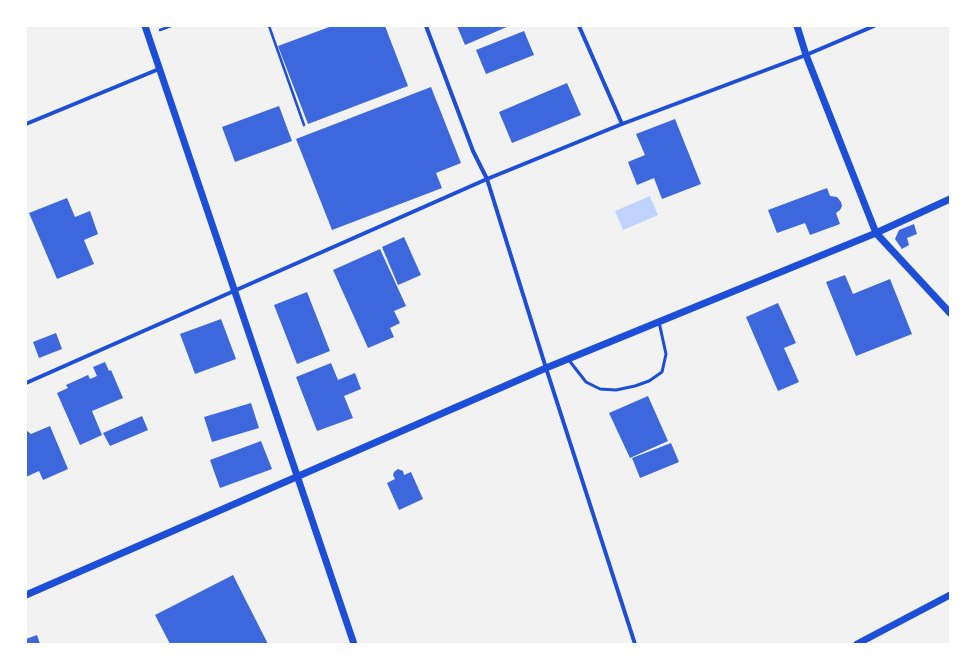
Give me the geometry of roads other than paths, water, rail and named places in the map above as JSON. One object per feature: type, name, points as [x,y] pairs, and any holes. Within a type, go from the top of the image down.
[{"type":"street","points":[[145,26],[354,644]]},
{"type":"street","points":[[426,26],[473,151],[487,179],[634,644]]},
{"type":"street","points":[[579,26],[622,124]]},
{"type":"street","points":[[797,26],[806,55],[876,233],[950,313]]},
{"type":"street","points":[[26,384],[487,179],[622,124],[806,55],[874,26]]},
{"type":"street","points":[[26,124],[159,69]]},
{"type":"street","points":[[26,595],[546,368],[876,233],[950,200]]},
{"type":"street","points":[[857,644],[950,595]]},
{"type":"lane","points":[[568,359],[586,382],[600,389],[616,390],[649,381],[662,372],[666,354],[658,322]]},
{"type":"water","points":[[650,196],[658,215],[623,230],[615,211]]}]
